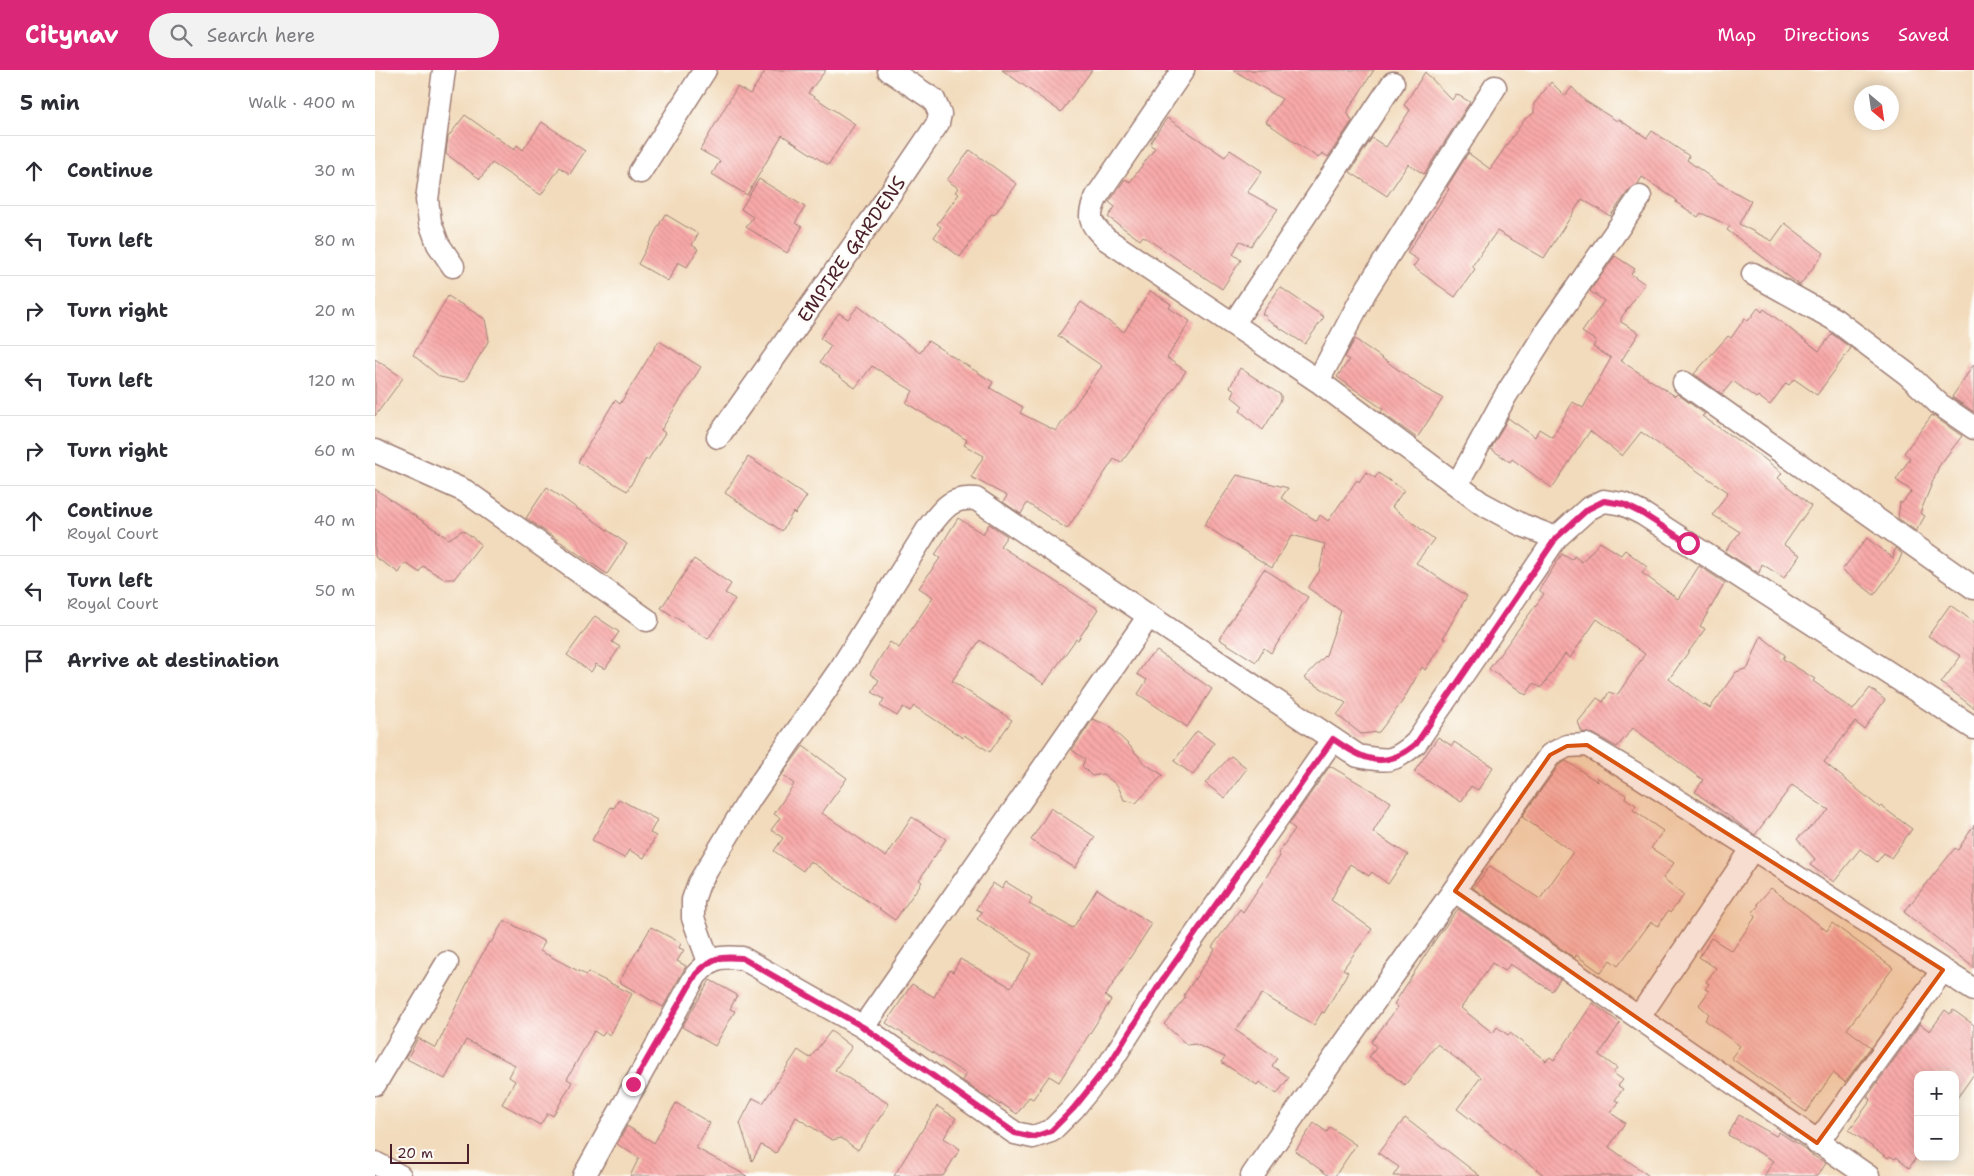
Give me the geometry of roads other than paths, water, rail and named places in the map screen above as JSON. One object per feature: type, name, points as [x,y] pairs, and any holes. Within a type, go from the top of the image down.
[{"type":"street","points":[[445,70],[427,200],[430,222],[438,244],[453,266]]},
{"type":"street","points":[[640,172],[705,70]]},
{"type":"street","name":"EMPIRE GARDENS","points":[[718,437],[938,124],[940,114],[934,100],[889,70]]},
{"type":"street","points":[[1183,70],[1097,196],[1090,212],[1094,227],[1106,239],[1318,381],[1481,503],[1522,525],[1556,538]]},
{"type":"street","points":[[1234,323],[1393,83]]},
{"type":"street","points":[[1318,381],[1365,292],[1495,87]]},
{"type":"street","points":[[1457,485],[1516,378],[1640,197]]},
{"type":"street","points":[[1753,274],[1834,319],[1907,374],[1939,404],[1974,428]]},
{"type":"street","points":[[1684,383],[1974,588]]},
{"type":"street","points":[[375,451],[465,492],[647,620]]},
{"type":"street","points":[[709,962],[693,918],[693,900],[699,883],[751,797],[841,668],[929,527],[944,508],[961,498],[976,498],[1358,756],[1388,761],[1404,754],[1416,744],[1556,538],[1588,509],[1604,501],[1623,504],[1643,514],[1974,728]]},
{"type":"street","points":[[863,1027],[1149,616]]},
{"type":"street","points":[[584,1176],[696,974],[709,962],[725,956],[742,958],[863,1027],[1015,1133],[1033,1137],[1051,1131],[1073,1109],[1110,1063],[1161,982],[1333,739]]},
{"type":"street","points":[[1252,1176],[1306,1097],[1455,891],[1550,755],[1567,746],[1587,745],[1639,776],[1974,990]]},
{"type":"street","points":[[1639,1017],[1753,848]]},
{"type":"street","points":[[1455,891],[1639,1017],[1817,1143],[1868,1176]]},
{"type":"street","points":[[375,1084],[447,963]]},
{"type":"street","points":[[1817,1143],[1943,970]]},
{"type":"street","points":[[375,1163],[399,1176]]}]
